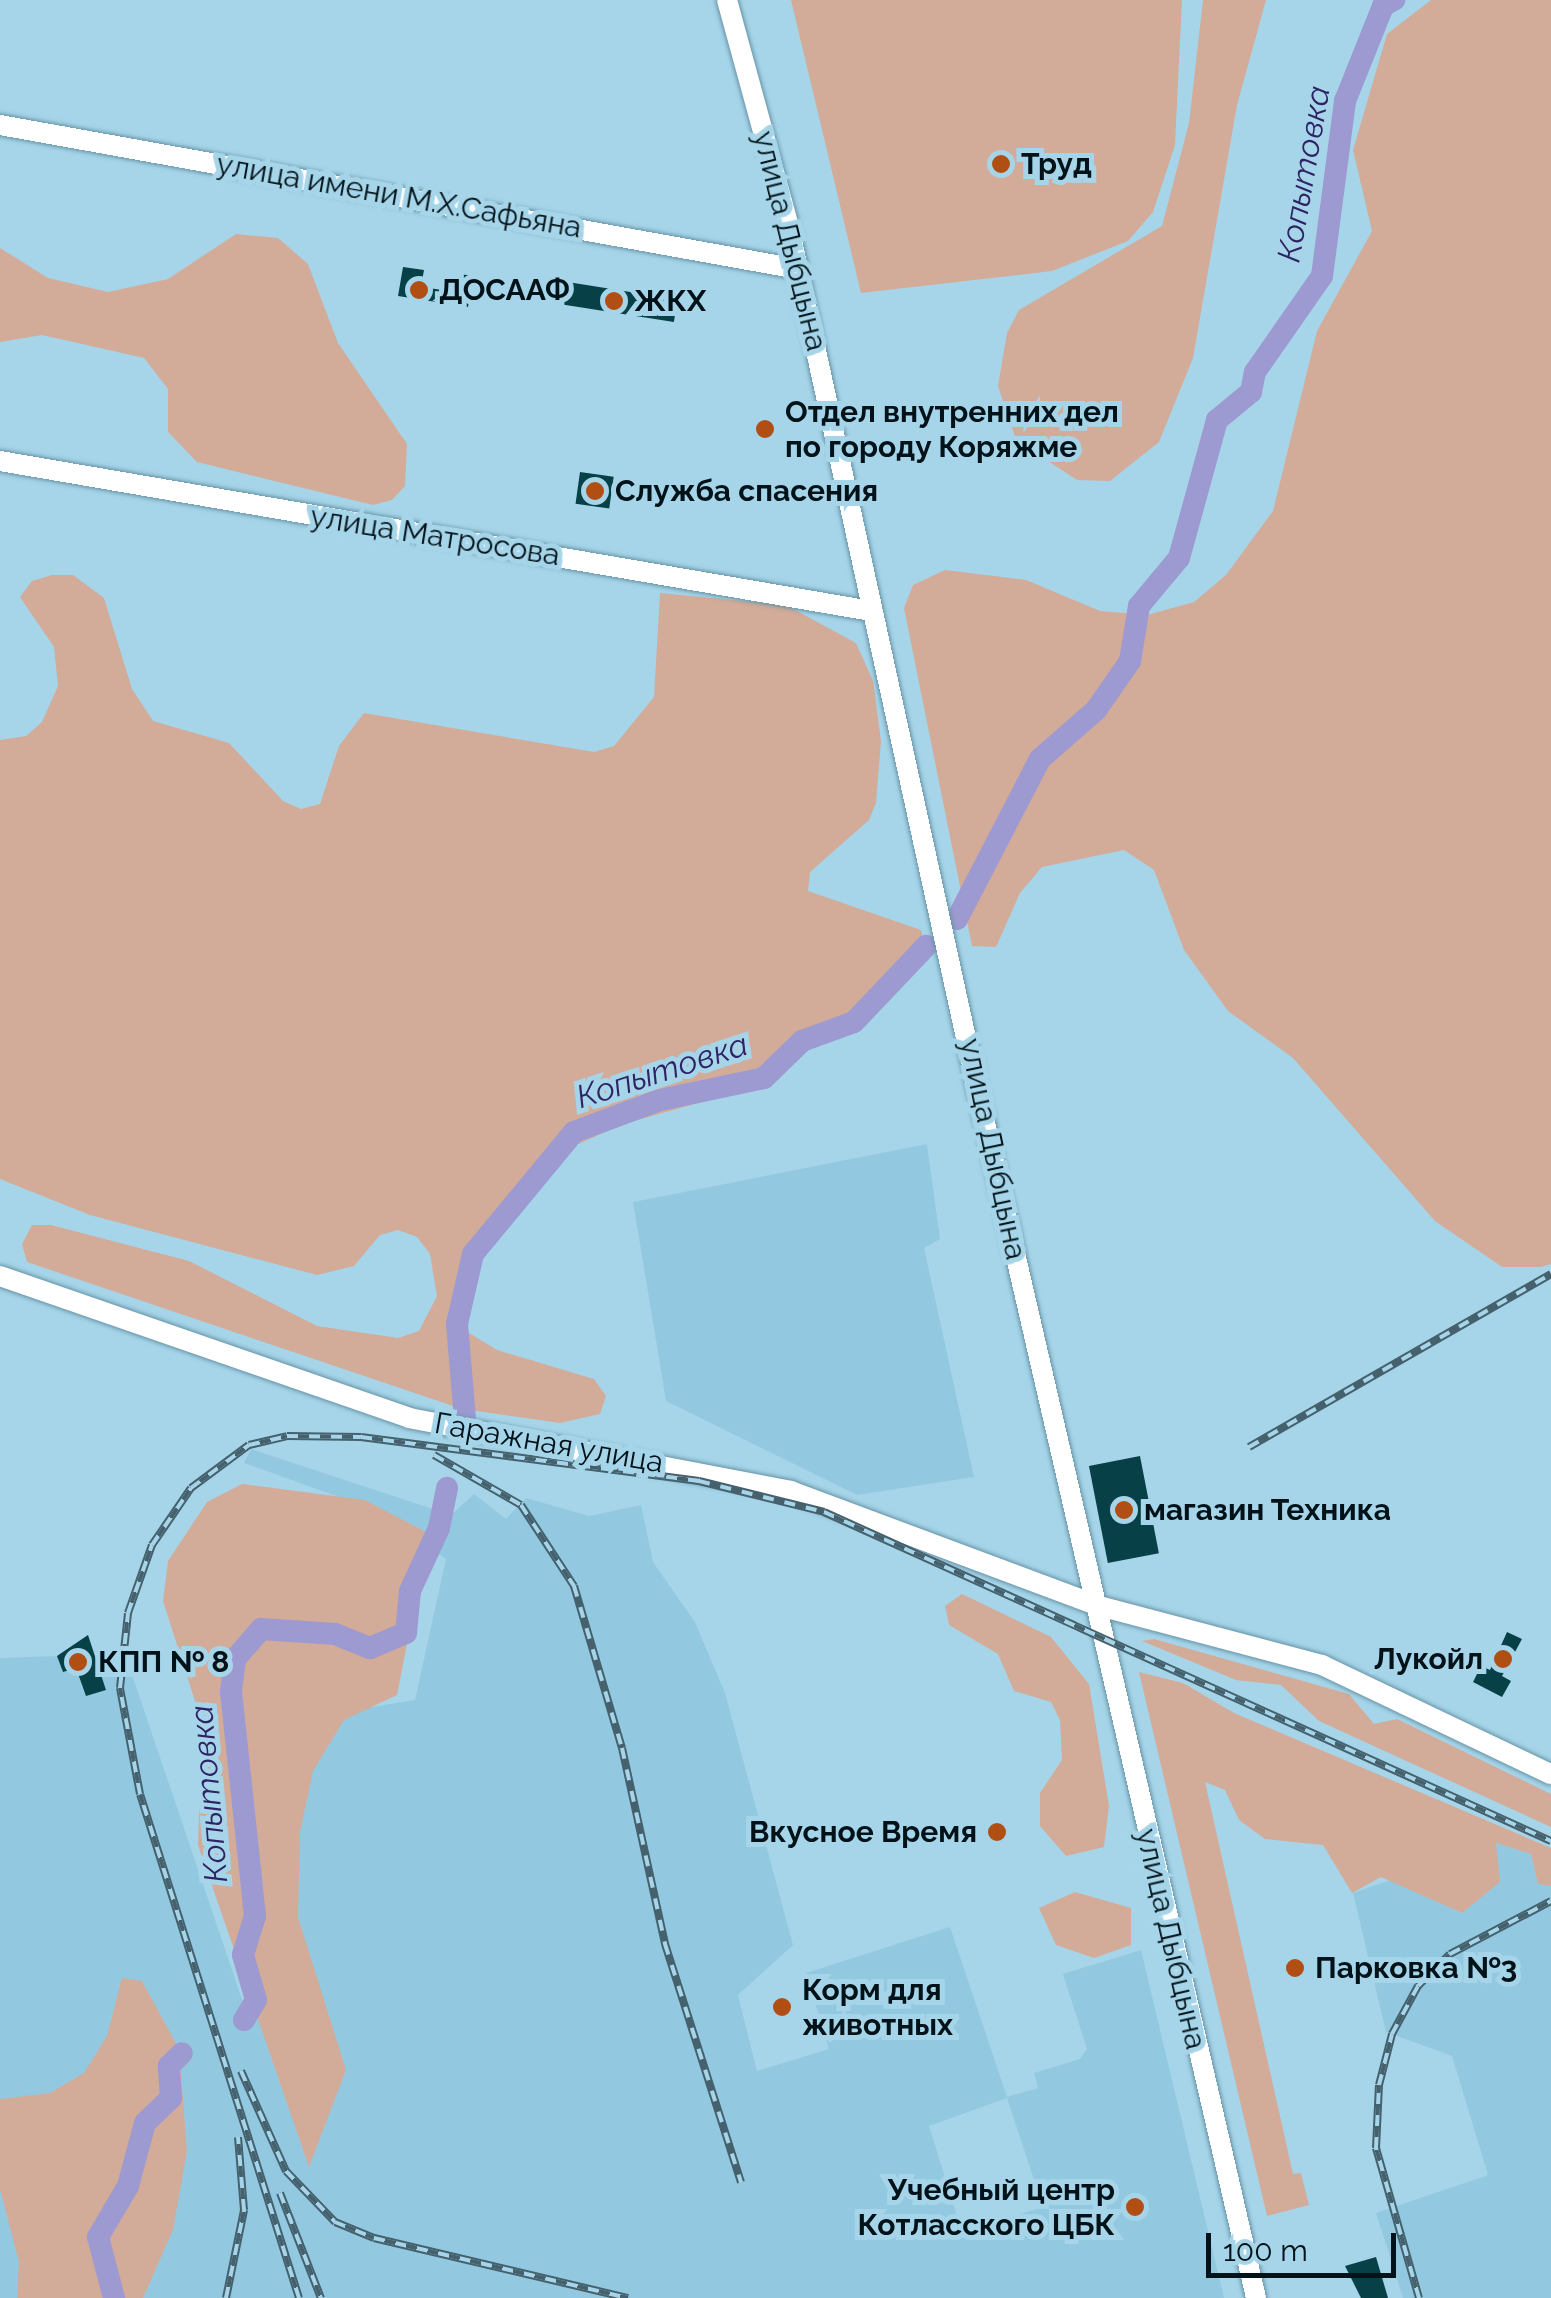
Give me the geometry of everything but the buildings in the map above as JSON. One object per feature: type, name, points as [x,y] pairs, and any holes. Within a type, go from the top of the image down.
[{"type":"street","name":"улица Дыбцына","points":[[728,0],[798,269],[871,611],[1256,2298]]},
{"type":"street","name":"улица имени М.Х.Сафьяна","points":[[0,125],[798,269]]},
{"type":"street","name":"улица Матросова","points":[[0,461],[871,611]]},
{"type":"street","name":"Гаражная улица","points":[[0,1276],[408,1418],[791,1491],[1099,1606],[1322,1665],[1551,1774]]},
{"type":"shaded area","name":"Труд","points":[[791,0],[1182,0],[1175,145],[1153,212],[1128,241],[1052,271],[861,293]]},
{"type":"shaded area","points":[[1203,0],[1266,0],[1237,105],[1193,358],[1159,442],[1110,481],[1077,480],[1016,440],[998,386],[1007,333],[1019,310],[1162,226],[1189,123]]},
{"type":"shaded area","points":[[1431,0],[1551,0],[1551,1264],[1541,1267],[1502,1267],[1435,1221],[1293,1058],[1228,1011],[1184,950],[1154,870],[1124,850],[1042,867],[1020,893],[996,947],[972,946],[904,608],[913,585],[945,570],[1026,580],[1100,611],[1147,615],[1194,602],[1226,575],[1273,511],[1317,331],[1372,231],[1353,150],[1387,34]]},
{"type":"shaded area","points":[[236,234],[278,238],[308,264],[338,343],[407,444],[405,486],[392,500],[373,505],[197,462],[168,432],[168,389],[144,358],[42,335],[0,342],[0,248],[48,278],[108,292],[168,279]]},
{"type":"shaded area","points":[[52,575],[73,575],[104,598],[132,689],[153,721],[229,743],[283,801],[301,809],[320,804],[339,746],[364,713],[594,752],[614,746],[654,697],[660,593],[786,605],[856,643],[873,681],[881,741],[876,803],[869,820],[810,872],[808,891],[921,930],[926,949],[916,967],[801,1055],[727,1095],[623,1124],[536,1163],[462,1253],[454,1311],[464,1330],[497,1350],[594,1379],[606,1396],[600,1414],[560,1423],[462,1409],[27,1262],[22,1244],[32,1225],[51,1225],[189,1261],[317,1326],[398,1338],[419,1331],[437,1296],[430,1254],[417,1237],[398,1230],[380,1235],[354,1266],[317,1275],[90,1215],[0,1179],[0,740],[26,736],[42,722],[58,686],[54,647],[20,597],[32,581]]},
{"type":"shaded area","points":[[927,1144],[940,1239],[924,1248],[974,1477],[857,1495],[666,1401],[633,1202]]},
{"type":"shaded area","points":[[251,1449],[451,1515],[474,1494],[506,1519],[526,1498],[589,1516],[641,1505],[653,1562],[695,1622],[725,1693],[793,1945],[738,1995],[757,2071],[829,2049],[806,1973],[950,1927],[1007,2097],[1038,2088],[1034,2073],[1080,2059],[1087,2049],[1063,1974],[1141,1950],[1224,2298],[0,2298],[0,1658],[57,1656],[88,1635],[95,1655],[113,1650],[115,1662],[128,1663],[245,2008],[287,1721],[415,1700],[446,1559],[370,1508],[244,1463]],"holes":[[[1007,2098],[1043,2207],[962,2232],[929,2126]]]},
{"type":"shaded area","points":[[242,1484],[365,1500],[439,1539],[417,1593],[397,1695],[344,1720],[313,1771],[300,1832],[298,1917],[346,2070],[309,2167],[198,1845],[202,1723],[163,1601],[168,1561],[207,1502]]},
{"type":"shaded area","points":[[962,1594],[1051,1637],[1089,1684],[1109,1806],[1104,1847],[1066,1856],[1040,1826],[1040,1793],[1062,1760],[1060,1720],[1051,1702],[1014,1691],[998,1654],[949,1625],[945,1606]]},
{"type":"shaded area","points":[[1154,1639],[1349,1694],[1374,1724],[1397,1719],[1551,1794],[1551,1827],[1319,1721],[1281,1685],[1236,1680],[1142,1641]]},
{"type":"shaded area","points":[[1139,1672],[1183,1683],[1234,1713],[1551,1848],[1551,1886],[1538,1884],[1531,1854],[1496,1843],[1500,1882],[1462,1913],[1381,1877],[1352,1893],[1323,1845],[1265,1839],[1239,1820],[1225,1790],[1205,1782],[1293,2174],[1301,2173],[1309,2205],[1267,2216]]},
{"type":"shaded area","points":[[1496,1843],[1531,1854],[1538,1883],[1551,1886],[1551,2298],[1403,2298],[1376,2213],[1488,2175],[1452,2056],[1386,2032],[1353,1893]]},
{"type":"shaded area","points":[[1075,1892],[1131,1908],[1131,1945],[1094,1958],[1056,1945],[1039,1908]]},
{"type":"shaded area","points":[[122,1978],[142,1981],[179,2049],[187,2151],[173,2230],[143,2298],[17,2298],[19,2262],[0,2189],[0,2099],[50,2093],[84,2073],[107,2036]]},
{"type":"waterway","name":"Копытовка","points":[[957,919],[1040,759],[1096,710],[1130,661],[1139,606],[1179,558],[1217,420],[1251,392],[1255,372],[1322,276],[1345,101],[1383,6],[1394,0]]},
{"type":"waterway","name":"Копытовка","points":[[465,1419],[457,1324],[473,1254],[574,1132],[660,1100],[764,1078],[802,1041],[854,1022],[926,946]]},
{"type":"waterway","name":"Копытовка","points":[[244,2020],[256,2000],[243,1955],[255,1916],[231,1692],[235,1659],[261,1629],[335,1634],[370,1648],[406,1633],[410,1591],[439,1528],[447,1488]]},
{"type":"waterway","name":"Копытовка","points":[[114,2298],[98,2237],[128,2186],[145,2123],[171,2098],[169,2066],[182,2053]]},
{"type":"railway","points":[[1249,1447],[1551,1274]]},
{"type":"railway","points":[[299,2298],[140,1794],[120,1688],[128,1613],[152,1545],[191,1488],[249,1445],[287,1436],[361,1437],[699,1481],[824,1512],[1551,1841]]},
{"type":"railway","points":[[434,1455],[521,1505],[574,1586],[622,1748],[665,1944],[741,2182]]},
{"type":"railway","points":[[1419,2298],[1376,2148],[1379,2085],[1392,2034],[1418,1986],[1450,1954],[1551,1901]]},
{"type":"railway","points":[[241,2071],[286,2171],[335,2222],[374,2238],[628,2298]]},
{"type":"railway","points":[[226,2298],[244,2210],[238,2137]]},
{"type":"railway","points":[[280,2193],[321,2298]]},
{"type":"place","name":"Труд","points":[[1001,164]]},
{"type":"place","name":"ДОСААФ","points":[[419,290]]},
{"type":"place","name":"ЖКХ","points":[[614,301]]},
{"type":"place","name":"Отдел внутренних дел по городу Коряжме","points":[[765,429]]},
{"type":"place","name":"Служба спасения","points":[[595,491]]},
{"type":"place","name":"магазин Техника","points":[[1124,1510]]},
{"type":"place","name":"Лукойл","points":[[1503,1659]]},
{"type":"place","name":"КПП № 8","points":[[78,1662]]},
{"type":"place","name":"Вкусное Время","points":[[997,1832]]},
{"type":"place","name":"Парковка №3","points":[[1295,1968]]},
{"type":"place","name":"Корм для животных","points":[[782,2007]]},
{"type":"place","name":"Учебный центр Котласского ЦБК","points":[[1135,2207]]}]
